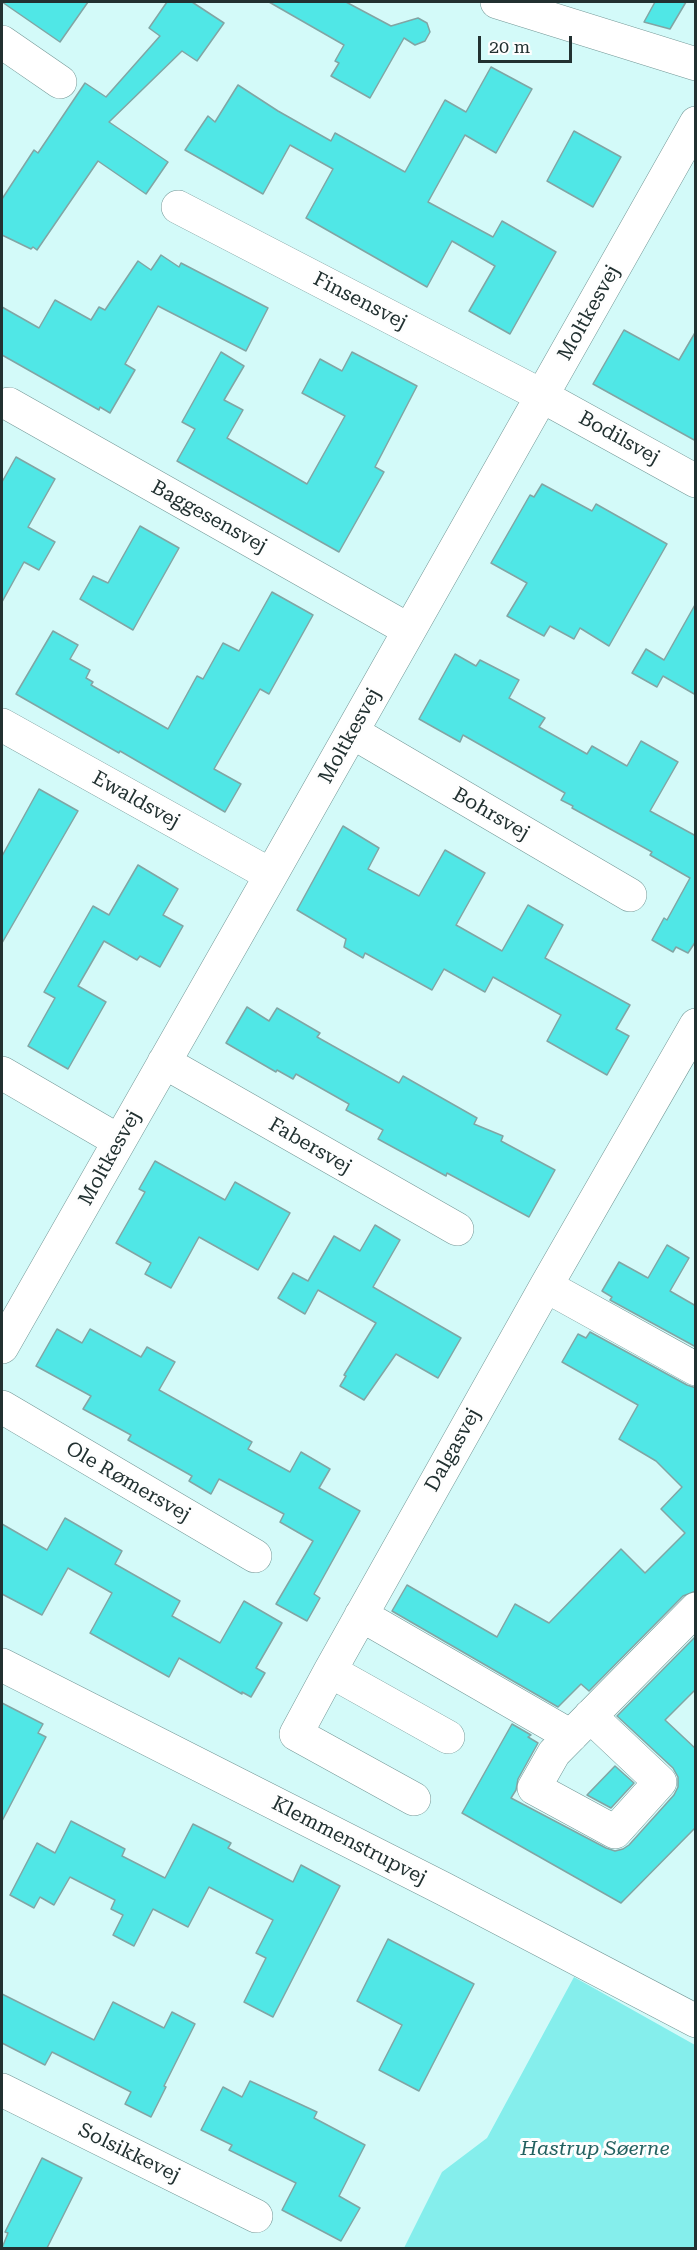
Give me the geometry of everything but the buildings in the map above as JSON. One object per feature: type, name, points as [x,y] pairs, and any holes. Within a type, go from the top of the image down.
[{"type":"street","points":[[497,2],[696,64]]},
{"type":"street","points":[[2,42],[60,82]]},
{"type":"street","name":"Moltkesvej","points":[[2,1347],[272,875],[696,123]]},
{"type":"street","name":"Finsensvej","points":[[178,207],[542,396]]},
{"type":"street","name":"Bodilsvej","points":[[542,396],[696,481]]},
{"type":"street","name":"Baggesensvej","points":[[9,404],[409,630]]},
{"type":"street","name":"Ewaldsvej","points":[[2,724],[272,875]]},
{"type":"street","name":"Bohrsvej","points":[[352,732],[630,895]]},
{"type":"street","name":"Dalgasvej","points":[[414,1799],[296,1734],[546,1286],[696,1025]]},
{"type":"street","name":"Fabersvej","points":[[164,1062],[456,1229]]},
{"type":"street","points":[[2,1073],[119,1141]]},
{"type":"street","points":[[546,1286],[696,1369]]},
{"type":"street","name":"Ole Rømersvej","points":[[2,1407],[255,1556]]},
{"type":"street","points":[[361,1615],[580,1726],[696,1609]]},
{"type":"street","name":"Klemmenstrupvej","points":[[2,1665],[454,1894],[696,2020]]},
{"type":"street","points":[[330,1671],[448,1737]]},
{"type":"street","name":"Solsikkevej","points":[[2,2090],[256,2216]]},
{"type":"green space","name":"Hastrup Søerne","points":[[574,1977],[695,2045],[695,2248],[404,2248],[442,2172],[487,2138]]}]
